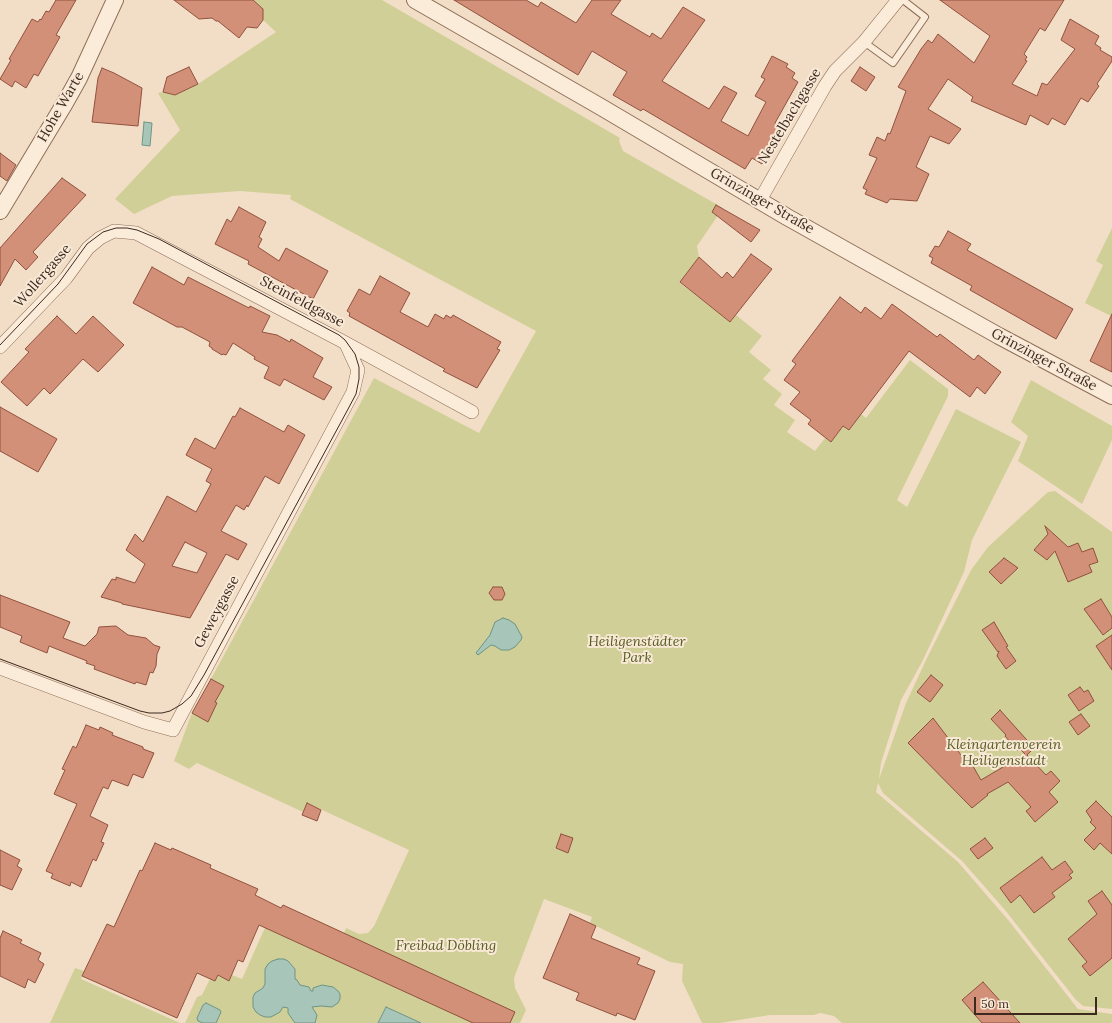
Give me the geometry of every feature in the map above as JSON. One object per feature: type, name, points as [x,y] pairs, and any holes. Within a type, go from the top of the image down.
[{"type":"street","name":"Hohe Warte","points":[[0,211],[65,103],[116,0]]},
{"type":"street","name":"Grinzinger Straße","points":[[415,0],[910,286],[1112,396]]},
{"type":"street","name":"Nestelbachgasse","points":[[760,200],[825,86],[835,72],[864,42],[898,0]]},
{"type":"street","name":"Steinfeldgasse","points":[[114,231],[136,233],[472,412]]},
{"type":"street","name":"Wollergasse","points":[[0,347],[66,278],[88,248],[100,238],[114,231]]},
{"type":"street","name":"Geweygasse","points":[[0,668],[144,722],[173,730],[354,392],[358,370],[346,344]]},
{"type":"lane","points":[[864,42],[893,64],[925,17],[902,0]]},
{"type":"green space","name":"Heiligenstädter Park","points":[[253,0],[382,0],[620,138],[619,141],[623,151],[723,208],[697,246],[699,257],[680,283],[730,322],[736,315],[762,336],[749,352],[771,370],[763,379],[782,394],[774,405],[795,420],[787,432],[815,451],[825,438],[831,442],[843,426],[849,430],[861,414],[866,418],[910,360],[948,389],[948,396],[897,500],[907,507],[956,409],[1021,442],[972,540],[964,572],[922,662],[901,700],[881,763],[879,779],[906,703],[926,660],[971,570],[988,547],[1048,492],[1055,491],[1112,532],[1112,1009],[1083,1006],[1076,1000],[1005,910],[962,861],[883,793],[878,783],[876,792],[958,862],[1009,921],[1078,1009],[1112,1014],[1111,1023],[842,1023],[834,1016],[820,1013],[814,1015],[770,1015],[720,1023],[702,1023],[682,981],[683,964],[670,962],[590,923],[592,917],[544,899],[514,978],[515,988],[526,1010],[520,1023],[185,1023],[197,997],[202,995],[210,979],[215,981],[218,975],[229,980],[232,975],[242,979],[268,921],[274,923],[283,905],[344,933],[346,928],[359,934],[368,933],[374,926],[409,850],[307,803],[303,812],[197,763],[189,769],[174,761],[192,713],[374,378],[479,433],[536,331],[290,199],[291,195],[240,191],[172,196],[134,214],[115,199],[180,130],[158,93],[163,92],[175,95],[198,84],[276,32],[263,20],[263,9]]},
{"type":"green space","points":[[1112,228],[1111,316],[1085,303],[1103,265],[1096,261]]},
{"type":"green space","points":[[1031,380],[1112,426],[1112,440],[1082,504],[1018,461],[1028,436],[1011,422]]},
{"type":"green space","points":[[75,968],[84,971],[81,979],[180,1023],[50,1023]]},
{"type":"shaded area","points":[[144,122],[152,123],[150,146],[142,145]]},
{"type":"shaded area","points":[[503,618],[515,624],[522,637],[521,640],[515,647],[509,650],[501,650],[491,645],[478,655],[476,653],[490,635],[495,622]]},
{"type":"shaded area","points":[[278,959],[288,961],[295,969],[295,979],[300,985],[309,987],[311,991],[313,991],[313,988],[322,985],[333,987],[340,994],[338,1003],[332,1007],[312,1007],[317,1015],[315,1023],[295,1023],[288,1013],[288,1008],[283,1007],[280,1012],[271,1017],[260,1015],[253,1007],[253,997],[255,993],[263,988],[265,984],[265,969],[268,964]]},
{"type":"shaded area","points":[[206,1003],[220,1010],[221,1012],[216,1023],[203,1023],[198,1021],[197,1018],[203,1005]]},
{"type":"shaded area","points":[[386,1007],[421,1023],[378,1023]]},
{"type":"building","points":[[56,0],[76,0],[56,35],[60,37],[38,76],[34,74],[26,88],[15,81],[12,87],[0,79],[11,60],[9,59],[32,19],[38,22],[40,19],[41,20],[46,11],[49,12]]},
{"type":"building","points":[[174,0],[253,0],[263,9],[263,20],[257,28],[247,27],[239,38],[218,21],[212,18],[199,19]]},
{"type":"building","points":[[454,0],[526,0],[538,7],[541,2],[576,23],[592,0],[621,0],[611,14],[650,37],[652,33],[661,39],[683,7],[705,20],[662,81],[709,109],[724,86],[737,93],[721,121],[748,136],[766,102],[755,96],[765,79],[761,77],[772,56],[788,64],[786,67],[795,73],[792,78],[798,82],[775,123],[783,127],[762,164],[752,158],[745,169],[643,109],[641,111],[613,95],[627,72],[592,51],[578,75]]},
{"type":"building","points":[[940,0],[1064,0],[1045,31],[1040,28],[1024,54],[1027,57],[1025,60],[1027,61],[1012,84],[1037,96],[1042,83],[1047,85],[1075,49],[1061,40],[1070,19],[1099,36],[1095,44],[1101,48],[1100,50],[1112,57],[1112,61],[1097,84],[1099,86],[1088,102],[1081,98],[1065,125],[1052,118],[1048,125],[1030,115],[1026,125],[971,101],[973,97],[948,79],[928,109],[961,129],[949,144],[930,136],[916,167],[929,174],[917,201],[890,199],[887,203],[865,194],[867,190],[863,188],[877,158],[869,155],[877,137],[885,141],[888,133],[890,134],[906,91],[898,87],[921,49],[928,40],[932,43],[938,34],[974,63],[990,36]]},
{"type":"building","points":[[189,67],[198,84],[175,95],[163,92],[167,77]]},
{"type":"building","points":[[860,67],[875,77],[866,91],[851,81]]},
{"type":"building","points":[[102,68],[142,88],[138,126],[92,122],[98,78]]},
{"type":"building","points":[[0,153],[16,165],[7,181],[0,176]]},
{"type":"building","points":[[62,178],[86,195],[33,252],[38,257],[26,270],[15,259],[0,286],[0,248]]},
{"type":"building","points":[[716,205],[760,230],[751,242],[712,212]]},
{"type":"building","points":[[239,207],[266,222],[259,237],[262,239],[258,247],[279,261],[286,248],[328,271],[313,299],[248,264],[249,261],[215,244],[227,219],[231,222]]},
{"type":"building","points":[[948,231],[971,244],[967,250],[1073,309],[1056,339],[970,290],[972,286],[931,263],[933,258],[929,256],[935,246],[939,247]]},
{"type":"building","points":[[751,254],[772,269],[730,322],[680,282],[699,257],[722,278],[727,272],[733,278]]},
{"type":"building","points":[[152,267],[184,285],[188,277],[249,308],[250,306],[270,316],[262,332],[277,335],[290,342],[291,339],[323,358],[313,377],[332,387],[324,400],[284,379],[280,386],[264,378],[269,367],[254,359],[255,357],[233,343],[226,355],[222,355],[209,346],[210,342],[182,327],[177,327],[133,303]]},
{"type":"building","points":[[380,276],[410,293],[400,312],[428,327],[435,314],[444,319],[446,315],[451,318],[453,315],[501,342],[497,349],[500,350],[477,388],[443,371],[445,369],[349,316],[350,313],[347,311],[359,289],[370,295]]},
{"type":"building","points":[[840,297],[861,313],[865,307],[881,319],[892,304],[937,337],[940,334],[974,360],[978,355],[1001,372],[985,394],[977,387],[970,397],[909,351],[849,430],[843,426],[831,442],[808,424],[811,420],[790,404],[800,392],[784,380],[796,364],[792,361]]},
{"type":"building","points":[[1112,314],[1112,372],[1090,361]]},
{"type":"building","points":[[57,316],[76,334],[93,316],[124,345],[98,372],[83,359],[50,394],[44,388],[27,406],[1,382],[29,352],[25,349]]},
{"type":"building","points":[[0,407],[57,439],[38,472],[0,451]]},
{"type":"building","points":[[240,408],[284,432],[288,425],[305,435],[279,484],[265,476],[248,507],[247,505],[244,510],[236,505],[221,531],[247,544],[238,560],[226,554],[190,618],[122,604],[101,597],[112,579],[116,580],[116,577],[135,583],[145,564],[126,550],[135,534],[143,542],[167,496],[196,512],[211,484],[206,481],[212,469],[186,455],[195,438],[215,449],[233,416],[235,417]],"holes":[[[185,542],[207,553],[197,573],[172,566]]]},
{"type":"building","points":[[1045,526],[1068,547],[1078,543],[1082,552],[1093,548],[1098,562],[1089,565],[1092,572],[1068,582],[1055,551],[1047,560],[1034,550],[1048,534]]},
{"type":"building","points":[[1004,558],[1018,568],[1001,584],[989,572]]},
{"type":"building","points":[[493,587],[502,587],[505,594],[502,600],[494,600],[489,593]]},
{"type":"building","points":[[0,595],[70,622],[63,638],[85,646],[97,634],[99,627],[116,626],[128,635],[146,638],[154,645],[160,647],[153,673],[150,672],[146,685],[136,682],[135,684],[94,669],[95,666],[86,663],[87,661],[49,646],[47,653],[20,642],[22,636],[0,627]]},
{"type":"building","points":[[1101,599],[1112,617],[1112,628],[1103,635],[1084,609]]},
{"type":"building","points":[[994,622],[1008,646],[1006,647],[1016,661],[1006,669],[997,656],[999,651],[998,652],[982,630]]},
{"type":"building","points":[[1112,635],[1112,670],[1096,646]]},
{"type":"building","points":[[931,675],[943,685],[930,702],[917,692]]},
{"type":"building","points":[[211,679],[224,686],[215,702],[217,703],[208,722],[192,713]]},
{"type":"building","points":[[1080,687],[1084,692],[1088,690],[1094,701],[1079,711],[1068,695]]},
{"type":"building","points":[[1000,710],[1034,748],[1027,755],[1046,775],[1051,771],[1060,781],[1049,792],[1058,802],[1035,822],[1026,811],[1031,807],[1008,782],[987,794],[988,795],[972,808],[908,743],[933,718],[967,763],[970,761],[981,780],[1025,754],[1020,749],[1018,751],[991,719]]},
{"type":"building","points":[[1081,714],[1090,726],[1078,735],[1069,722]]},
{"type":"building","points":[[86,725],[99,730],[100,727],[113,733],[112,735],[154,753],[143,778],[133,774],[128,786],[112,780],[108,789],[103,787],[90,816],[108,825],[101,842],[104,843],[96,861],[93,859],[81,887],[71,882],[70,886],[51,878],[53,874],[46,871],[77,804],[54,794],[65,770],[62,769],[73,746],[76,748]]},
{"type":"building","points":[[1096,801],[1112,817],[1112,854],[1100,843],[1094,850],[1084,840],[1096,828],[1090,822],[1092,820],[1086,811]]},
{"type":"building","points":[[307,803],[321,810],[317,821],[302,815]]},
{"type":"building","points":[[561,834],[573,838],[568,853],[556,848]]},
{"type":"building","points":[[985,838],[993,848],[978,859],[970,849]]},
{"type":"building","points":[[155,843],[171,850],[172,848],[211,865],[210,868],[258,889],[255,895],[281,908],[283,905],[515,1012],[510,1023],[473,1023],[259,925],[243,962],[238,960],[229,981],[218,975],[215,981],[197,973],[177,1018],[82,976],[107,924],[114,927],[140,870],[142,871]]},
{"type":"building","points":[[0,850],[20,860],[17,866],[22,869],[12,890],[0,885]]},
{"type":"building","points":[[1042,857],[1052,870],[1065,861],[1073,872],[1069,875],[1072,878],[1052,893],[1055,897],[1034,913],[1020,895],[1011,903],[1000,888]]},
{"type":"building","points":[[1102,891],[1112,905],[1112,958],[1090,976],[1082,966],[1087,962],[1068,939],[1097,914],[1088,901]]},
{"type":"building","points":[[570,914],[596,926],[591,938],[640,958],[637,964],[655,971],[635,1020],[617,1013],[616,1016],[576,1000],[579,993],[543,978]]},
{"type":"building","points":[[3,931],[22,940],[20,943],[41,953],[38,960],[44,964],[35,983],[28,979],[25,988],[0,976],[0,938]]},
{"type":"building","points":[[983,982],[1020,1023],[982,1023],[962,1000]]},
{"type":"tram line","points":[[0,345],[58,284],[87,244],[103,232],[116,228],[127,228],[137,230],[159,239],[339,335],[345,340],[355,354],[359,367],[359,379],[356,394],[204,675],[191,696],[182,704],[170,711],[162,713],[140,711],[0,659]]},
{"type":"park label","name":"Kleingartenverein Heiligenstadt","points":[[1004,754]]},
{"type":"park label","name":"Freibad Döbling","points":[[446,946]]}]
